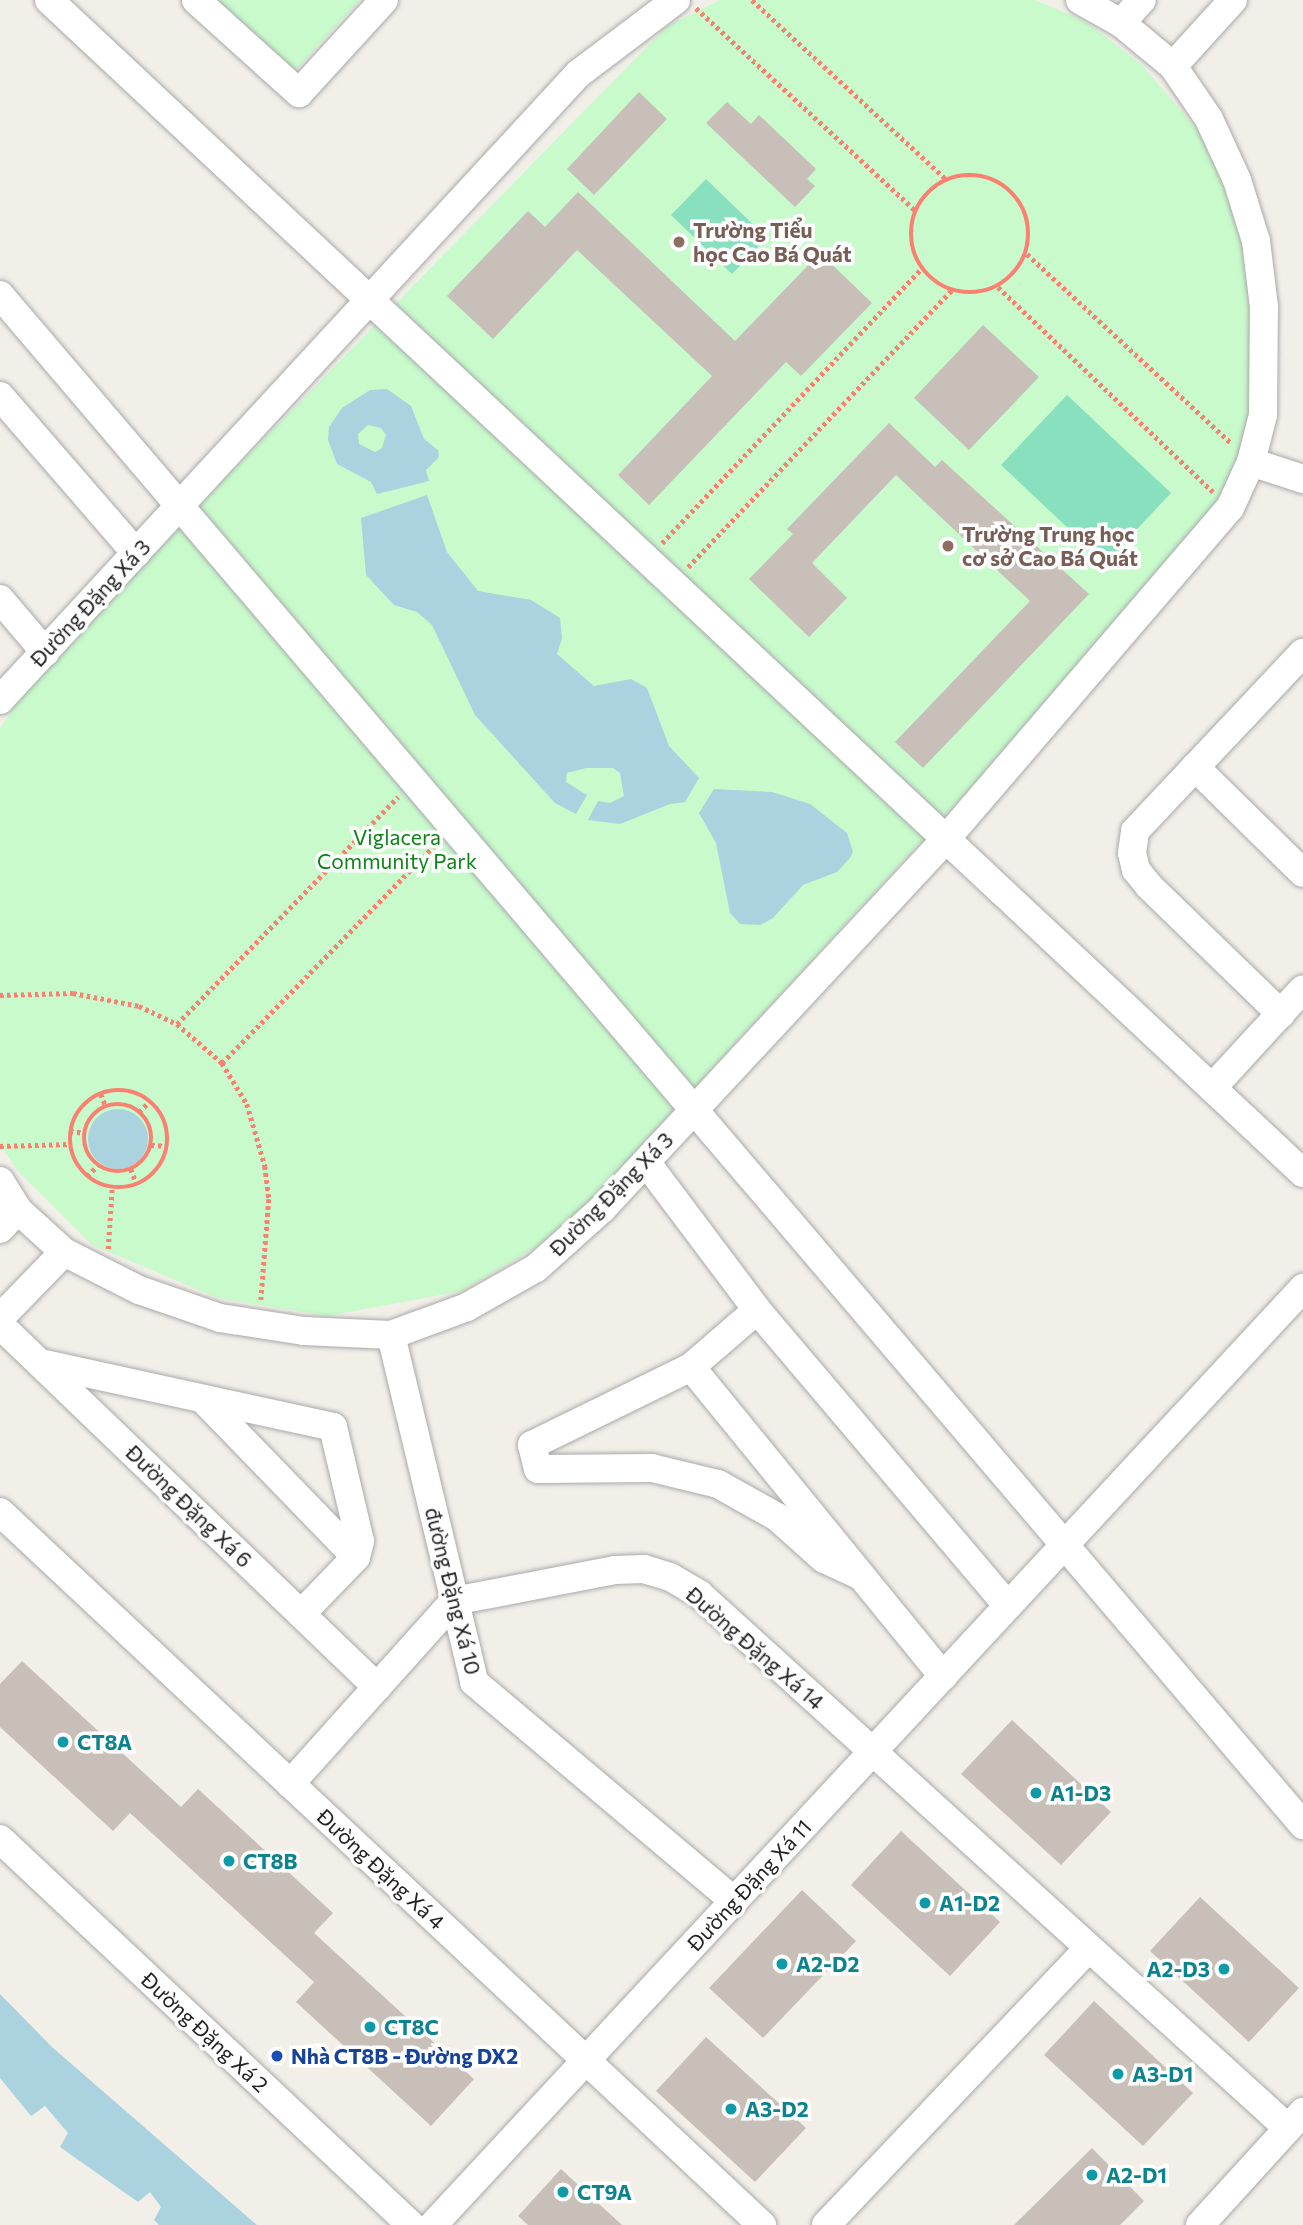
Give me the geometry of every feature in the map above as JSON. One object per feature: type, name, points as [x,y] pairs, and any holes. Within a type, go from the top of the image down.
[{"type":"street","points":[[49,0],[1303,1173]]},
{"type":"street","points":[[196,0],[299,93],[383,0]]},
{"type":"street","name":"Đường Đặng Xá 3","points":[[0,700],[578,75],[676,0]]},
{"type":"street","name":"Đường Đặng Xá 3","points":[[0,1181],[9,1219],[64,1252],[139,1290],[220,1318],[257,1324],[391,1335],[467,1307],[536,1268],[646,1162],[946,839],[1230,508],[1251,462],[1263,415],[1266,368],[1256,241],[1237,180],[1209,119],[1172,66],[1121,23],[1080,0]]},
{"type":"street","points":[[1121,23],[1142,0]]},
{"type":"street","points":[[1172,66],[1233,0]]},
{"type":"street","points":[[0,295],[1303,1825]]},
{"type":"street","points":[[0,396],[136,553]]},
{"type":"street","points":[[1251,462],[1303,479]]},
{"type":"street","points":[[0,599],[45,652]]},
{"type":"street","points":[[1280,1014],[1136,870],[1132,853],[1135,831],[1303,653]]},
{"type":"street","points":[[1195,767],[1303,873]]},
{"type":"street","points":[[1212,1088],[1303,989]]},
{"type":"street","points":[[646,1162],[757,1310],[1008,1606]]},
{"type":"street","points":[[0,1318],[64,1252]]},
{"type":"street","name":"Đường Đặng Xá 11","points":[[433,2225],[1303,1288]]},
{"type":"street","points":[[757,1310],[691,1367],[532,1445],[538,1469],[653,1468],[718,1484],[777,1517],[824,1559],[859,1576]]},
{"type":"street","name":"Đường Đặng Xá 6","points":[[0,1325],[377,1687]]},
{"type":"street","name":"đường Đặng Xá 10","points":[[391,1335],[474,1682],[734,1901]]},
{"type":"street","points":[[40,1363],[333,1427],[360,1541],[356,1557],[301,1614]]},
{"type":"street","points":[[691,1367],[943,1676]]},
{"type":"street","points":[[203,1399],[356,1557]]},
{"type":"street","name":"Đường Đặng Xá 4","points":[[0,1513],[762,2225]]},
{"type":"street","name":"Đường Đặng Xá 14","points":[[454,1601],[615,1570],[644,1569],[670,1577],[699,1594],[1089,1948],[1296,2120]]},
{"type":"street","points":[[290,1784],[454,1601]]},
{"type":"street","name":"Đường Đặng Xá 2","points":[[0,1839],[411,2225]]},
{"type":"street","points":[[826,2225],[1089,1948]]},
{"type":"street","points":[[1200,2225],[1296,2120]]},
{"type":"path","points":[[688,0],[916,211]]},
{"type":"path","points":[[752,0],[946,180]]},
{"type":"path","points":[[965,174],[990,177],[1011,190],[1025,209],[1031,233],[1027,254],[1016,274],[998,287],[979,294],[952,290],[936,284],[921,268],[911,243],[916,211],[923,197],[946,180],[965,174]]},
{"type":"path","points":[[1027,254],[1251,462]]},
{"type":"path","points":[[647,559],[921,268]]},
{"type":"path","points":[[998,287],[1230,508]]},
{"type":"path","points":[[673,583],[952,290]]},
{"type":"path","points":[[177,1024],[414,782]]},
{"type":"path","points":[[222,1063],[452,827]]},
{"type":"path","points":[[0,995],[73,993],[108,998],[177,1024],[222,1063],[247,1104],[265,1166],[269,1199],[257,1324]]},
{"type":"path","points":[[129,1091],[150,1101],[165,1122],[168,1146],[159,1168],[137,1185],[112,1187],[86,1176],[76,1164],[70,1144],[70,1131],[84,1104],[101,1094],[129,1091]]},
{"type":"path","points":[[101,1094],[106,1107]]},
{"type":"path","points":[[139,1112],[150,1101]]},
{"type":"path","points":[[122,1105],[139,1112],[148,1123],[151,1145],[131,1169],[119,1172],[98,1165],[85,1147],[85,1133],[92,1116],[106,1107],[122,1105]]},
{"type":"path","points":[[70,1131],[85,1133]]},
{"type":"path","points":[[0,1146],[70,1144]]},
{"type":"path","points":[[151,1145],[168,1146]]},
{"type":"path","points":[[86,1176],[98,1165]]},
{"type":"path","points":[[131,1169],[137,1185]]},
{"type":"path","points":[[107,1274],[112,1187]]},
{"type":"green space","points":[[213,0],[360,0],[293,73]]},
{"type":"green space","name":"Viglacera Community Park","points":[[720,0],[1035,0],[1085,21],[1141,64],[1195,127],[1236,191],[1257,286],[1257,412],[1228,508],[563,1231],[462,1291],[327,1316],[218,1298],[92,1245],[17,1170],[0,1145],[0,729],[35,673],[667,26]]},
{"type":"green space","points":[[706,179],[767,238],[732,274],[671,215]]},
{"type":"green space","points":[[1067,395],[1171,493],[1105,563],[1001,465]]},
{"type":"water","points":[[387,389],[411,406],[424,439],[438,450],[439,457],[426,470],[429,481],[377,494],[371,482],[337,464],[328,440],[329,427],[342,408],[370,390]],"holes":[[[368,425],[381,428],[386,435],[382,448],[375,452],[359,444],[358,434]]]},
{"type":"water","points":[[427,495],[447,552],[478,591],[531,600],[560,618],[562,638],[557,654],[594,686],[631,679],[647,688],[669,746],[699,778],[685,802],[670,804],[620,824],[588,820],[598,801],[610,803],[624,796],[620,773],[613,768],[586,768],[567,773],[566,782],[587,795],[576,814],[555,803],[475,715],[432,625],[417,612],[394,605],[366,575],[361,518]]},
{"type":"water","points":[[714,789],[772,792],[810,804],[847,833],[853,852],[837,872],[803,885],[773,918],[760,925],[740,924],[730,913],[716,843],[699,813]]},
{"type":"water","points":[[118,1109],[135,1114],[143,1122],[148,1139],[143,1156],[135,1164],[118,1169],[101,1164],[93,1156],[88,1139],[93,1122],[101,1114]]},
{"type":"water","points":[[0,1994],[52,2047],[257,2225],[159,2225],[154,2220],[161,2207],[150,2192],[138,2202],[60,2147],[68,2133],[45,2106],[31,2116],[0,2078]]},
{"type":"building","points":[[639,92],[667,119],[594,195],[567,169]]},
{"type":"building","points":[[727,102],[751,124],[759,115],[816,169],[807,179],[815,186],[795,207],[706,123]]},
{"type":"building","points":[[578,192],[735,341],[820,253],[872,303],[801,376],[786,362],[649,505],[618,475],[712,376],[577,250],[493,339],[447,296],[528,211],[545,227]]},
{"type":"building","points":[[983,325],[1039,377],[969,450],[914,398]]},
{"type":"building","points":[[889,423],[935,467],[942,460],[1089,594],[923,768],[895,742],[1030,601],[896,475],[812,563],[847,598],[809,637],[749,579],[793,534],[787,529]]},
{"type":"building","points":[[22,1661],[181,1807],[198,1789],[333,1913],[314,1933],[474,2079],[431,2126],[296,2002],[314,1982],[130,1813],[113,1831],[0,1727],[0,1684]]},
{"type":"building","name":"A1-D3","points":[[1012,1720],[1111,1812],[1061,1865],[961,1774]]},
{"type":"building","name":"A1-D2","points":[[901,1831],[1000,1922],[950,1976],[851,1885]]},
{"type":"building","name":"A2-D2","points":[[802,1890],[856,1941],[763,2038],[709,1988]]},
{"type":"building","name":"A2-D3","points":[[1200,1897],[1299,1988],[1249,2042],[1150,1951]]},
{"type":"building","name":"A3-D1","points":[[1094,2001],[1193,2093],[1143,2146],[1044,2055]]},
{"type":"building","name":"A3-D2","points":[[706,2037],[806,2128],[755,2182],[656,2091]]},
{"type":"building","name":"A2-D1","points":[[1092,2148],[1144,2201],[1120,2225],[1014,2225]]},
{"type":"building","name":"CT9A","points":[[561,2169],[622,2225],[528,2225],[518,2216]]},
{"type":"place","name":"Trường Tiểu học Cao Bá Quát","points":[[679,242]]},
{"type":"place","name":"Trường Trung học cơ sở Cao Bá Quát","points":[[948,546]]},
{"type":"place","name":"CT8A","points":[[63,1742]]},
{"type":"place","name":"A1-D3","points":[[1036,1793]]},
{"type":"place","name":"CT8B","points":[[229,1861]]},
{"type":"place","name":"A1-D2","points":[[925,1903]]},
{"type":"place","name":"A2-D2","points":[[782,1964]]},
{"type":"place","name":"A2-D3","points":[[1224,1969]]},
{"type":"place","name":"CT8C","points":[[370,2027]]},
{"type":"place","name":"Nhà CT8B - Đường DX2","points":[[277,2056]]},
{"type":"place","name":"A3-D1","points":[[1118,2074]]},
{"type":"place","name":"A3-D2","points":[[731,2109]]},
{"type":"place","name":"A2-D1","points":[[1092,2175]]},
{"type":"place","name":"CT9A","points":[[563,2192]]}]
